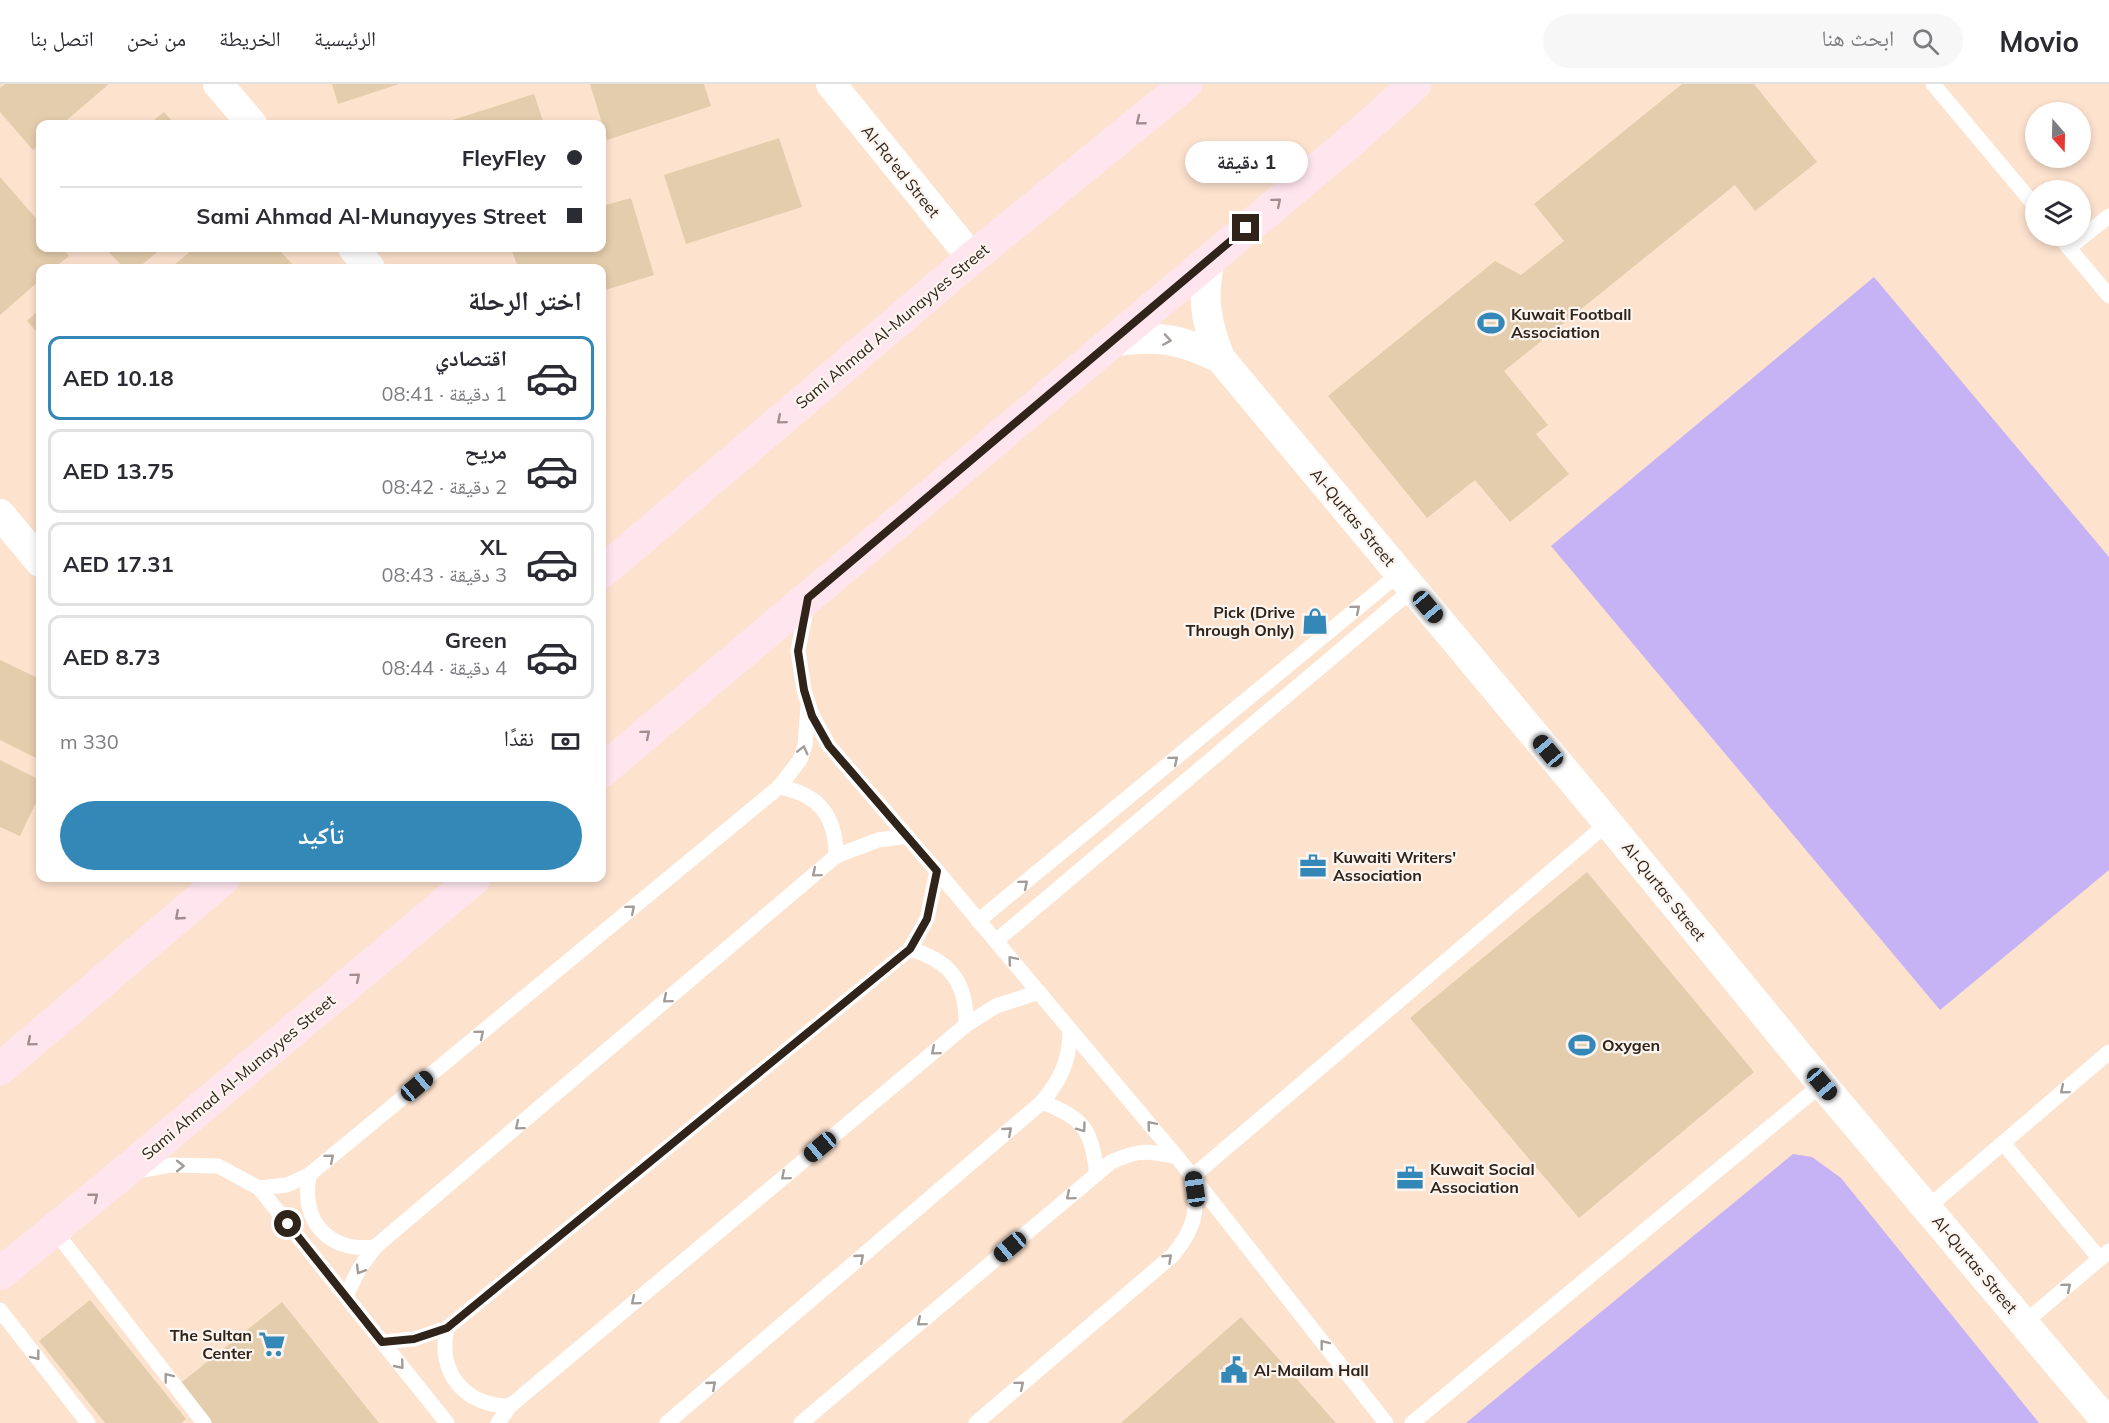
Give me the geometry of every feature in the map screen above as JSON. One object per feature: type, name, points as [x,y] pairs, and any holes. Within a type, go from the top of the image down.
[{"type":"main road","name":"Sami Ahmad Al-Munayyes Street","points":[[606,560],[1186,84]]},
{"type":"main road","points":[[606,768],[1357,136],[1415,84]]},
{"type":"main road","points":[[0,1069],[219,882]]},
{"type":"main road","name":"Sami Ahmad Al-Munayyes Street","points":[[0,1274],[470,882]]},
{"type":"street","points":[[218,84],[249,120]]},
{"type":"street","name":"Al-Ra'ed Street","points":[[831,84],[972,258]]},
{"type":"street","points":[[356,252],[367,264]]},
{"type":"street","name":"Al-Qurtas Street","points":[[1210,258],[1205,283],[1205,309],[1210,334],[1220,358],[1608,823],[1822,1084],[2108,1423]]},
{"type":"street","name":"Al-Qurtas Street","points":[[1110,342],[1138,337],[1167,339],[1194,345],[1220,358]]},
{"type":"street","points":[[0,514],[36,557]]},
{"type":"lane","points":[[1933,84],[2025,194]]},
{"type":"lane","points":[[2109,216],[2069,248],[2109,296]]},
{"type":"lane","points":[[978,921],[1406,581]]},
{"type":"lane","points":[[996,941],[1406,581]]},
{"type":"lane","points":[[808,598],[798,651],[808,705],[829,746],[1177,1156],[1386,1423]]},
{"type":"lane","points":[[259,1188],[287,1185],[309,1175],[779,787],[800,760],[805,745],[808,705]]},
{"type":"lane","points":[[779,787],[803,794],[823,809],[832,823],[836,839],[836,856]]},
{"type":"lane","points":[[1193,1176],[1608,823]]},
{"type":"lane","points":[[346,1296],[359,1269],[375,1247],[836,856],[878,840],[907,836]]},
{"type":"lane","points":[[382,1342],[414,1339],[447,1328],[910,949],[927,919],[937,871]]},
{"type":"lane","points":[[910,949],[927,954],[942,963],[954,975],[963,990],[967,1008],[966,1025]]},
{"type":"lane","points":[[498,1423],[510,1406],[966,1025],[996,1006],[1039,992]]},
{"type":"lane","points":[[667,1423],[1042,1102],[1054,1087],[1066,1065],[1070,1047],[1070,1030]]},
{"type":"lane","points":[[1927,1208],[2109,1052]]},
{"type":"lane","points":[[1412,1423],[1822,1084]]},
{"type":"lane","points":[[1042,1102],[1066,1111],[1082,1124],[1094,1146],[1097,1174]]},
{"type":"lane","points":[[2003,1143],[2104,1255],[2024,1323]]},
{"type":"lane","points":[[801,1423],[1111,1162],[1132,1153],[1158,1152],[1177,1156]]},
{"type":"lane","points":[[122,1174],[171,1165],[218,1166],[259,1188],[447,1423]]},
{"type":"lane","points":[[309,1175],[306,1190],[307,1205],[312,1219],[321,1230],[332,1240],[346,1246],[360,1249],[375,1247]]},
{"type":"lane","points":[[976,1423],[1173,1255],[1189,1233],[1195,1219],[1197,1202],[1193,1176]]},
{"type":"lane","points":[[54,1230],[204,1423]]},
{"type":"lane","points":[[0,1310],[88,1423]]},
{"type":"lane","points":[[447,1328],[444,1342],[445,1357],[449,1371],[457,1384],[480,1402],[495,1406],[510,1406]]},
{"type":"shaded area","points":[[1874,277],[2109,557],[2109,870],[1940,1010],[1551,546]]},
{"type":"shaded area","points":[[1793,1154],[1812,1157],[1841,1178],[2039,1423],[1466,1423]]},
{"type":"building","points":[[5,84],[109,84],[67,120],[36,120],[36,147],[33,150],[0,112],[0,88]]},
{"type":"building","points":[[332,84],[399,84],[338,104]]},
{"type":"building","points":[[590,84],[704,84],[711,106],[607,140],[606,120],[601,120]]},
{"type":"building","name":"Kuwait Football Association","points":[[1682,84],[1754,84],[1817,162],[1755,211],[1735,185],[1504,371],[1548,425],[1536,434],[1569,474],[1510,522],[1475,480],[1427,518],[1328,396],[1495,261],[1521,275],[1564,241],[1534,204]]},
{"type":"building","points":[[534,94],[543,120],[453,120]]},
{"type":"building","points":[[164,112],[171,120],[154,120]]},
{"type":"building","points":[[779,138],[802,207],[686,244],[664,175]]},
{"type":"building","points":[[0,177],[36,218],[36,252],[66,252],[69,256],[59,264],[36,264],[36,284],[0,315]]},
{"type":"building","points":[[631,198],[654,275],[606,290],[606,264],[517,264],[512,252],[606,252],[606,205]]},
{"type":"building","points":[[109,252],[157,252],[143,264],[120,264]]},
{"type":"building","points":[[190,252],[281,252],[292,264],[175,264]]},
{"type":"building","points":[[36,313],[36,331],[27,321]]},
{"type":"building","points":[[0,660],[36,677],[36,758],[0,740]]},
{"type":"building","points":[[0,760],[36,778],[36,802],[20,836],[0,827]]},
{"type":"building","name":"Oxygen","points":[[1587,872],[1754,1072],[1579,1218],[1410,1018]]},
{"type":"building","points":[[90,1300],[186,1419],[181,1423],[105,1423],[39,1341]]},
{"type":"building","name":"The Sultan Center","points":[[282,1302],[379,1423],[207,1423],[177,1386]]},
{"type":"building","name":"Al-Mailam Hall","points":[[1241,1317],[1336,1423],[1121,1423]]},
{"type":"place","name":"Kuwait Football Association","points":[[1491,323]]},
{"type":"place","name":"Pick (Drive Through Only)","points":[[1315,621]]},
{"type":"place","name":"Kuwaiti Writers' Association","points":[[1313,866]]},
{"type":"place","name":"Oxygen","points":[[1582,1045]]},
{"type":"place","name":"Kuwait Social Association","points":[[1410,1178]]},
{"type":"place","name":"The Sultan Center","points":[[272,1344]]},
{"type":"place","name":"Al-Mailam Hall","points":[[1234,1370]]},
{"type":"route","points":[[288,1224],[382,1342],[414,1339],[447,1328],[910,949],[927,919],[937,871],[829,746],[812,716],[804,690],[798,651],[808,598],[1246,228]]}]
